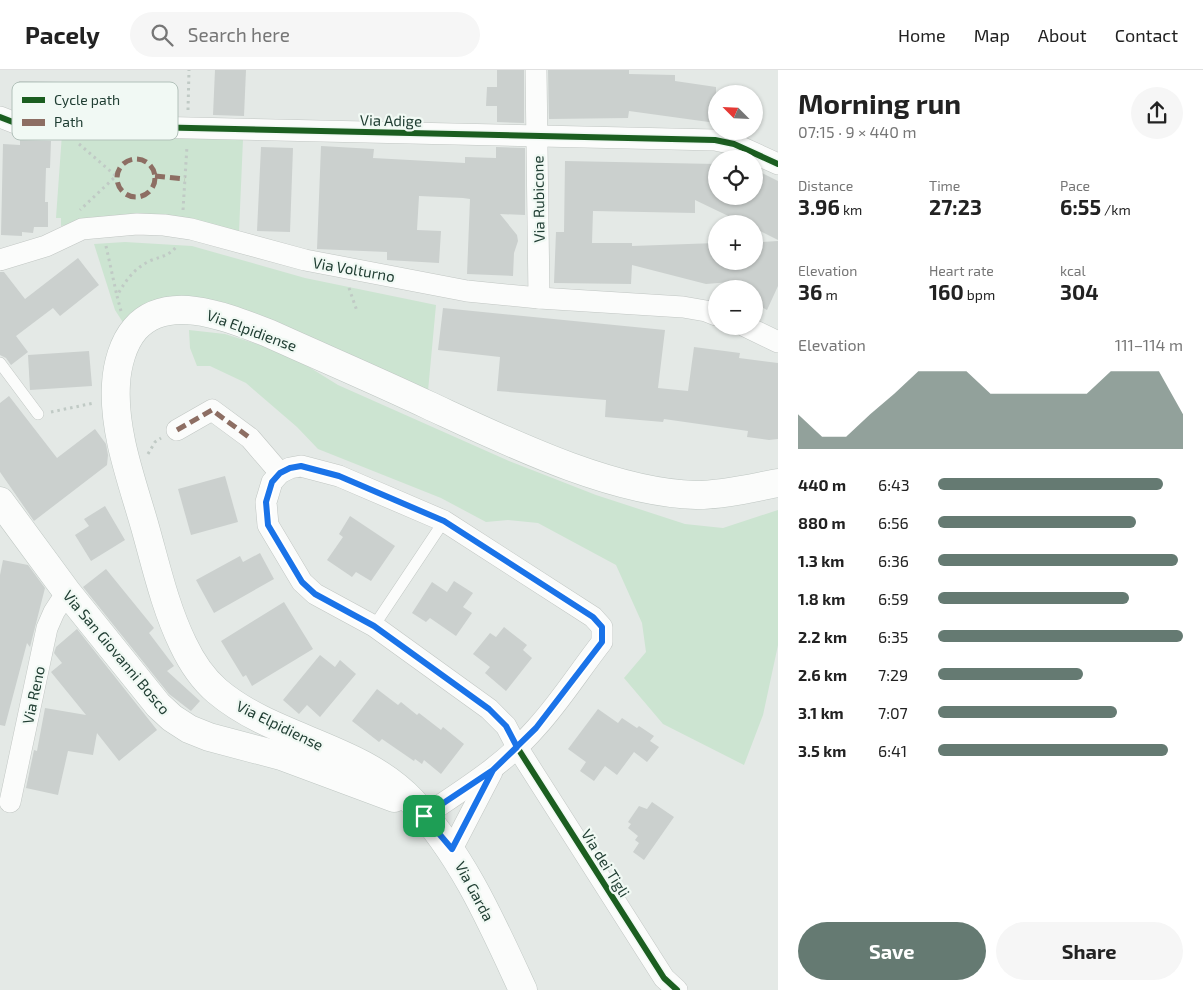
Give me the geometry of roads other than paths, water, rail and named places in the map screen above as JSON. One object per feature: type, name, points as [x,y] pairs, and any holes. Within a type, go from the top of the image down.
[{"type":"main road","name":"Via Elpidiense","points":[[418,809],[393,783],[366,767],[238,707],[210,684],[194,664],[176,629],[165,598],[128,468],[120,432],[116,404],[118,366],[128,341],[139,325],[160,313],[177,310],[193,310],[234,320],[268,333],[543,456],[586,472],[649,490],[695,495],[723,494],[778,483]]},
{"type":"main road","name":"Via San Giovanni Bosco","points":[[0,501],[67,592],[158,705],[172,718],[190,729],[230,744],[281,756],[418,809]]},
{"type":"main road","name":"Via Garda","points":[[418,809],[452,849],[479,896],[523,990]]},
{"type":"street","name":"Via Rubicone","points":[[536,70],[539,298]]},
{"type":"street","name":"Via Adige","points":[[0,117],[12,122]]},
{"type":"street","name":"Via Adige","points":[[178,128],[715,140],[734,144],[778,164]]},
{"type":"street","name":"Via Volturno","points":[[0,260],[46,246],[82,229],[137,224],[191,230],[315,262],[467,291],[539,298],[683,307],[708,311]]},
{"type":"street","points":[[763,335],[778,342]]},
{"type":"street","points":[[177,430],[212,410],[250,438],[280,473],[290,468],[301,466],[339,476],[444,521],[593,617],[602,627],[602,642],[536,728],[517,747],[493,770],[418,809]]},
{"type":"street","name":"Via dei Tigli","points":[[280,473],[272,482],[266,502],[268,525],[302,582],[315,594],[374,626],[489,709],[506,726],[517,747],[664,978],[677,990]]},
{"type":"street","name":"Via Reno","points":[[10,802],[47,628],[54,612],[67,592]]},
{"type":"street","points":[[452,849],[493,770]]},
{"type":"lane","points":[[0,363],[38,414]]},
{"type":"lane","points":[[374,626],[444,521]]}]
